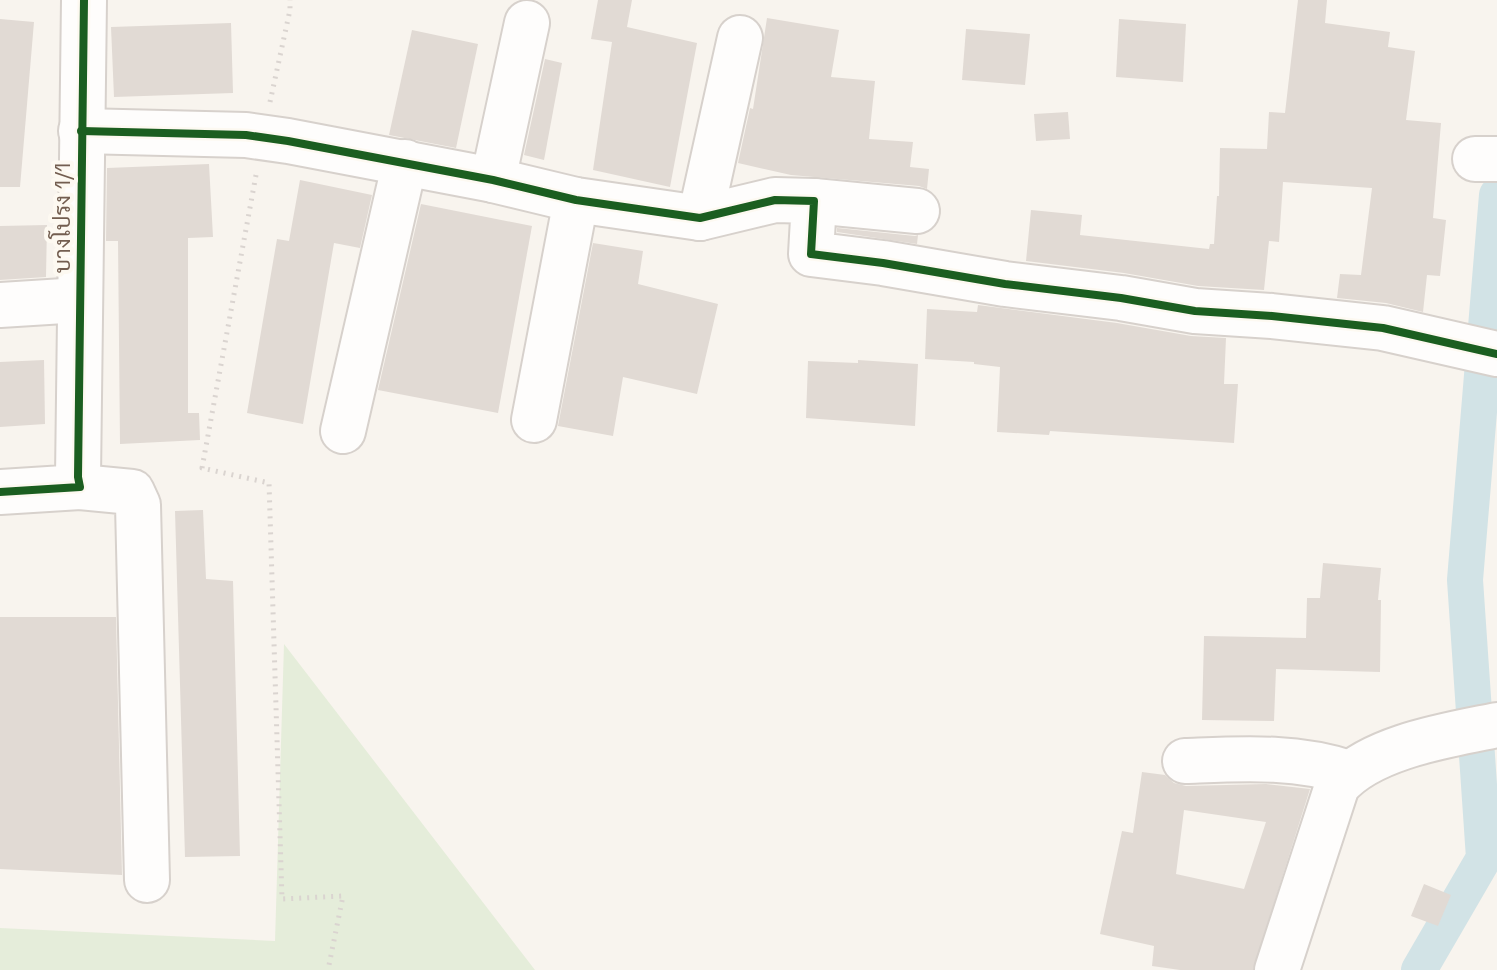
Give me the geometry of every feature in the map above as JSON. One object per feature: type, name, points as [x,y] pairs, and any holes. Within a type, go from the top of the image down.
[{"type":"street","name":"บางโปรง 1/1","points":[[79,467],[84,0]]},
{"type":"street","points":[[493,180],[527,23]]},
{"type":"street","points":[[700,218],[740,38]]},
{"type":"street","points":[[81,131],[262,137],[405,162],[576,200],[700,218],[775,200],[917,211]]},
{"type":"street","points":[[343,431],[405,162]]},
{"type":"street","points":[[534,420],[576,200]]},
{"type":"street","points":[[814,201],[811,254],[1195,311],[1383,328],[1479,349]]},
{"type":"street","points":[[0,305],[80,300]]},
{"type":"street","points":[[0,492],[79,467],[132,492],[138,505],[147,880]]},
{"type":"street","points":[[1277,970],[1337,786],[1349,773],[1411,745],[1481,728]]},
{"type":"street","points":[[1185,761],[1299,761],[1349,773]]},
{"type":"path","points":[[290,0],[202,468],[269,483],[282,899],[343,896],[328,970]]},
{"type":"green space","points":[[284,644],[535,970],[0,970],[0,928],[275,941]]},
{"type":"building","points":[[598,0],[632,0],[627,27],[697,43],[670,187],[593,170],[612,42],[591,39]]},
{"type":"building","points":[[1298,0],[1327,0],[1325,23],[1390,32],[1388,47],[1415,51],[1406,120],[1441,123],[1433,218],[1446,220],[1440,276],[1427,275],[1423,312],[1386,303],[1337,298],[1340,274],[1361,275],[1372,188],[1283,182],[1279,242],[1269,241],[1264,290],[1198,286],[1026,261],[1031,210],[1082,215],[1080,235],[1209,249],[1210,244],[1214,244],[1220,148],[1267,149],[1269,112],[1285,113]]},
{"type":"building","points":[[767,18],[839,30],[831,77],[875,81],[869,139],[913,142],[910,167],[929,169],[927,189],[791,175],[738,163],[750,108],[753,109]]},
{"type":"building","points":[[0,19],[34,22],[20,187],[0,187]]},
{"type":"building","points":[[1119,19],[1186,24],[1183,82],[1116,77]]},
{"type":"building","points":[[231,23],[233,93],[114,97],[111,27]]},
{"type":"building","points":[[966,29],[1030,34],[1025,85],[962,80]]},
{"type":"building","points":[[412,30],[478,44],[456,148],[389,135]]},
{"type":"building","points":[[545,59],[562,63],[544,160],[524,155]]},
{"type":"building","points":[[1068,112],[1070,139],[1036,141],[1034,114]]},
{"type":"building","points":[[209,164],[213,237],[188,238],[188,413],[199,413],[200,440],[120,444],[118,241],[106,241],[107,168]]},
{"type":"building","points":[[300,180],[372,195],[360,248],[334,243],[303,424],[247,413],[277,239],[289,241]]},
{"type":"building","points":[[421,204],[532,226],[498,413],[378,390]]},
{"type":"building","points":[[47,225],[46,277],[0,280],[0,226]]},
{"type":"building","points":[[837,228],[918,235],[917,244],[837,232]]},
{"type":"building","points":[[593,243],[643,251],[638,284],[718,304],[697,394],[623,377],[613,436],[558,426]]},
{"type":"building","points":[[978,305],[1191,336],[1226,338],[1224,384],[1238,384],[1234,443],[1050,431],[1049,435],[997,432],[1000,367],[925,359],[927,309],[977,312]]},
{"type":"building","points":[[44,360],[45,424],[0,427],[0,362]]},
{"type":"building","points":[[858,360],[918,364],[915,426],[806,418],[808,361],[858,363]]},
{"type":"building","points":[[203,510],[206,579],[233,581],[240,856],[185,857],[175,511]]},
{"type":"building","points":[[1323,563],[1381,568],[1378,600],[1381,600],[1380,672],[1276,669],[1274,721],[1202,720],[1204,636],[1306,638],[1307,598],[1320,598]]},
{"type":"building","points":[[0,617],[116,617],[122,875],[0,869]]},
{"type":"building","points":[[1142,772],[1165,775],[1174,783],[1186,786],[1266,784],[1310,789],[1253,970],[1180,970],[1152,966],[1154,946],[1100,934],[1122,831],[1133,833]],"holes":[[[1184,810],[1266,822],[1244,889],[1176,874]]]},
{"type":"building","points":[[1424,884],[1451,895],[1438,926],[1411,916]]},
{"type":"waterway","points":[[1419,970],[1484,858],[1465,580],[1497,195]]},
{"type":"cycle path","points":[[0,492],[80,487],[84,0]]},
{"type":"cycle path","points":[[81,131],[246,135],[493,180],[576,200],[700,218],[775,200],[814,201],[811,254],[1195,311],[1383,328],[1497,354]]}]
